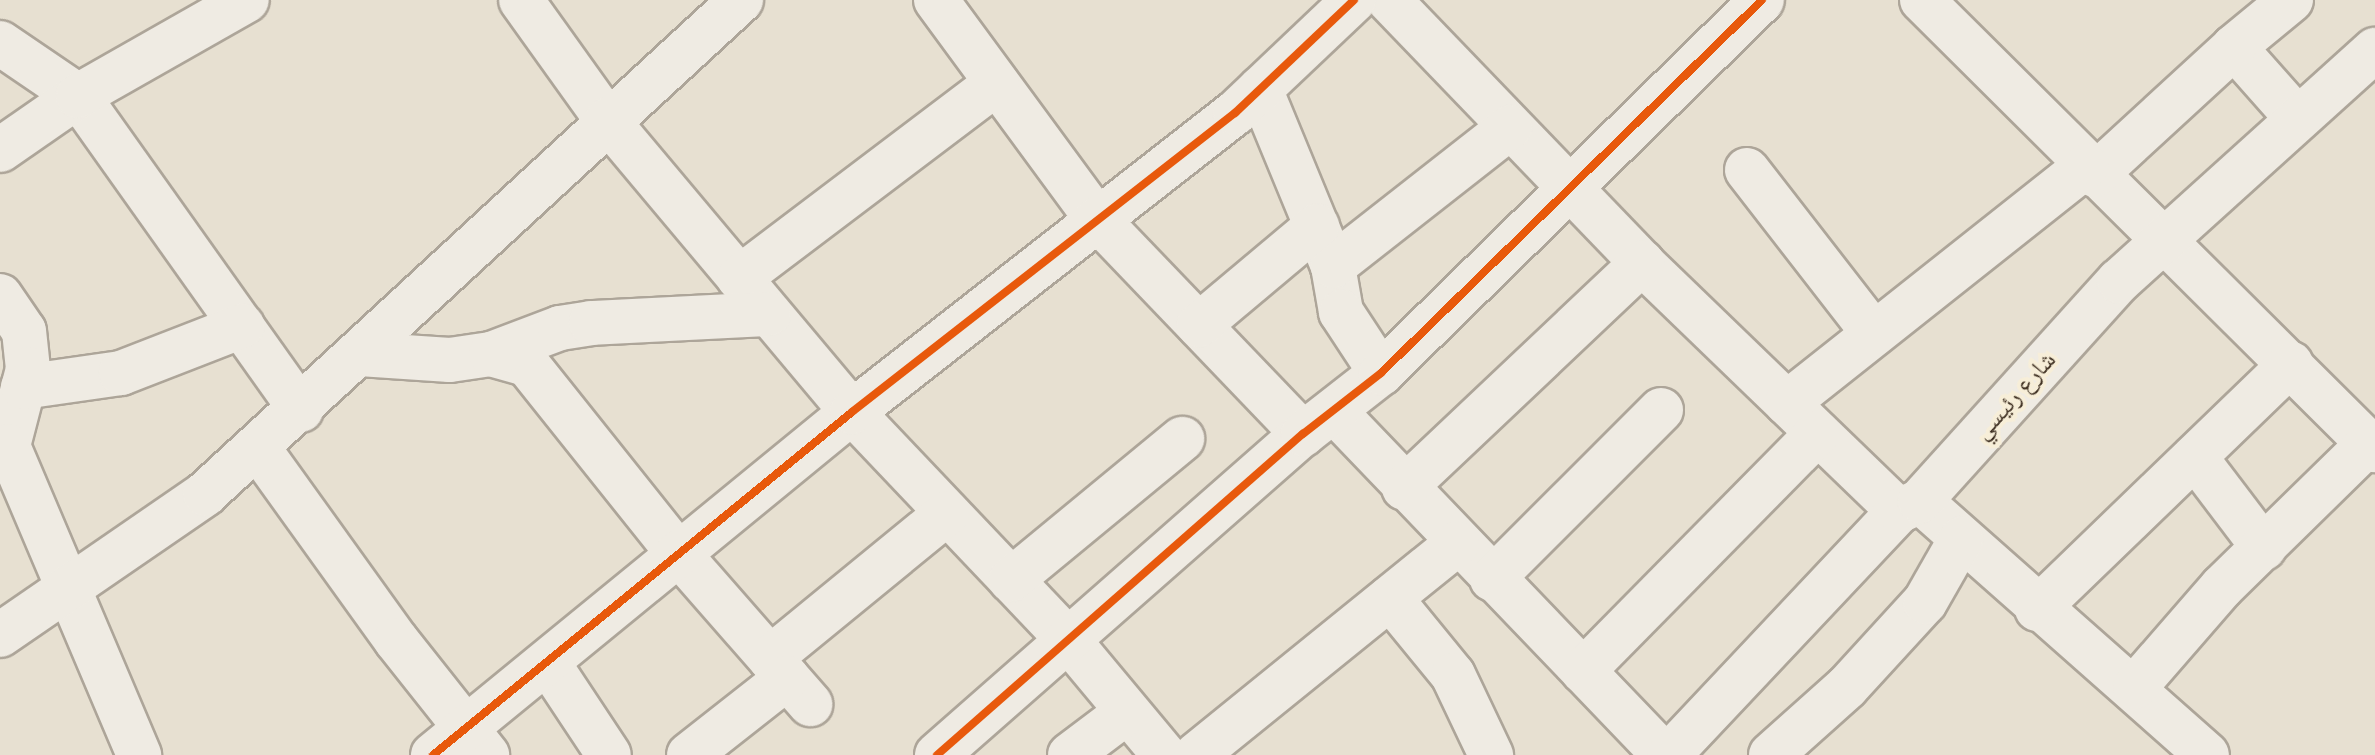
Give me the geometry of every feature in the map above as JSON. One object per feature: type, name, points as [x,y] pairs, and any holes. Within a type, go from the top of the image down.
[{"type":"street","points":[[0,150],[78,96],[247,0]]},
{"type":"street","points":[[521,0],[607,120],[852,412],[1070,642],[1164,755]]},
{"type":"street","points":[[0,635],[68,593],[205,494],[301,410],[607,120],[741,0]]},
{"type":"street","points":[[433,755],[478,742],[548,663],[852,412],[1260,89],[1354,0]]},
{"type":"street","points":[[1389,0],[1642,263],[1818,433],[1910,506],[1961,539],[2037,609],[2135,687],[2207,755]]},
{"type":"street","points":[[1922,0],[2161,242],[2291,364],[2372,447],[2222,587],[2135,687]]},
{"type":"street","points":[[1787,403],[2090,170],[2291,0]]},
{"type":"street","points":[[937,755],[1319,423],[1381,373],[1572,191],[1756,2]]},
{"type":"street","points":[[945,5],[997,83],[1097,219],[1199,325],[1404,488],[1667,755]]},
{"type":"street","points":[[0,43],[78,96],[301,410]]},
{"type":"street","points":[[2234,47],[2297,118]]},
{"type":"street","name":"شارع رئيسي","points":[[1667,755],[1910,506],[2119,281],[2297,118],[2369,66]]},
{"type":"street","points":[[739,278],[997,83]]},
{"type":"street","points":[[1260,89],[1333,266],[1341,312],[1381,373]]},
{"type":"street","points":[[1333,266],[1510,127]]},
{"type":"street","points":[[1747,170],[1874,334]]},
{"type":"street","points":[[1199,325],[1317,226]]},
{"type":"street","points":[[1404,488],[1642,263]]},
{"type":"street","points":[[0,296],[24,331],[28,369],[8,446],[139,755]]},
{"type":"street","points":[[360,354],[450,360],[491,354],[591,323],[769,314]]},
{"type":"street","points":[[23,387],[121,373],[242,326]]},
{"type":"street","points":[[491,354],[527,364],[678,553],[789,680]]},
{"type":"street","points":[[2037,609],[2291,364]]},
{"type":"street","points":[[1492,579],[1661,410]]},
{"type":"street","points":[[1583,671],[1818,433]]},
{"type":"street","points":[[1011,580],[1182,439]]},
{"type":"street","points":[[258,448],[396,640],[478,742]]},
{"type":"street","points":[[2195,457],[2264,548]]},
{"type":"street","points":[[689,755],[789,680],[947,513]]},
{"type":"street","points":[[1771,755],[1847,687],[1925,602],[1961,539]]},
{"type":"street","points":[[1196,755],[1457,544]]},
{"type":"street","points":[[1390,598],[1453,675],[1491,755]]},
{"type":"street","points":[[548,663],[609,755]]},
{"type":"street","points":[[1070,755],[1127,712]]},
{"type":"cycle path","points":[[433,755],[852,412],[1235,113],[1354,0]]},
{"type":"cycle path","points":[[937,755],[1303,434],[1381,373],[1762,0]]}]
